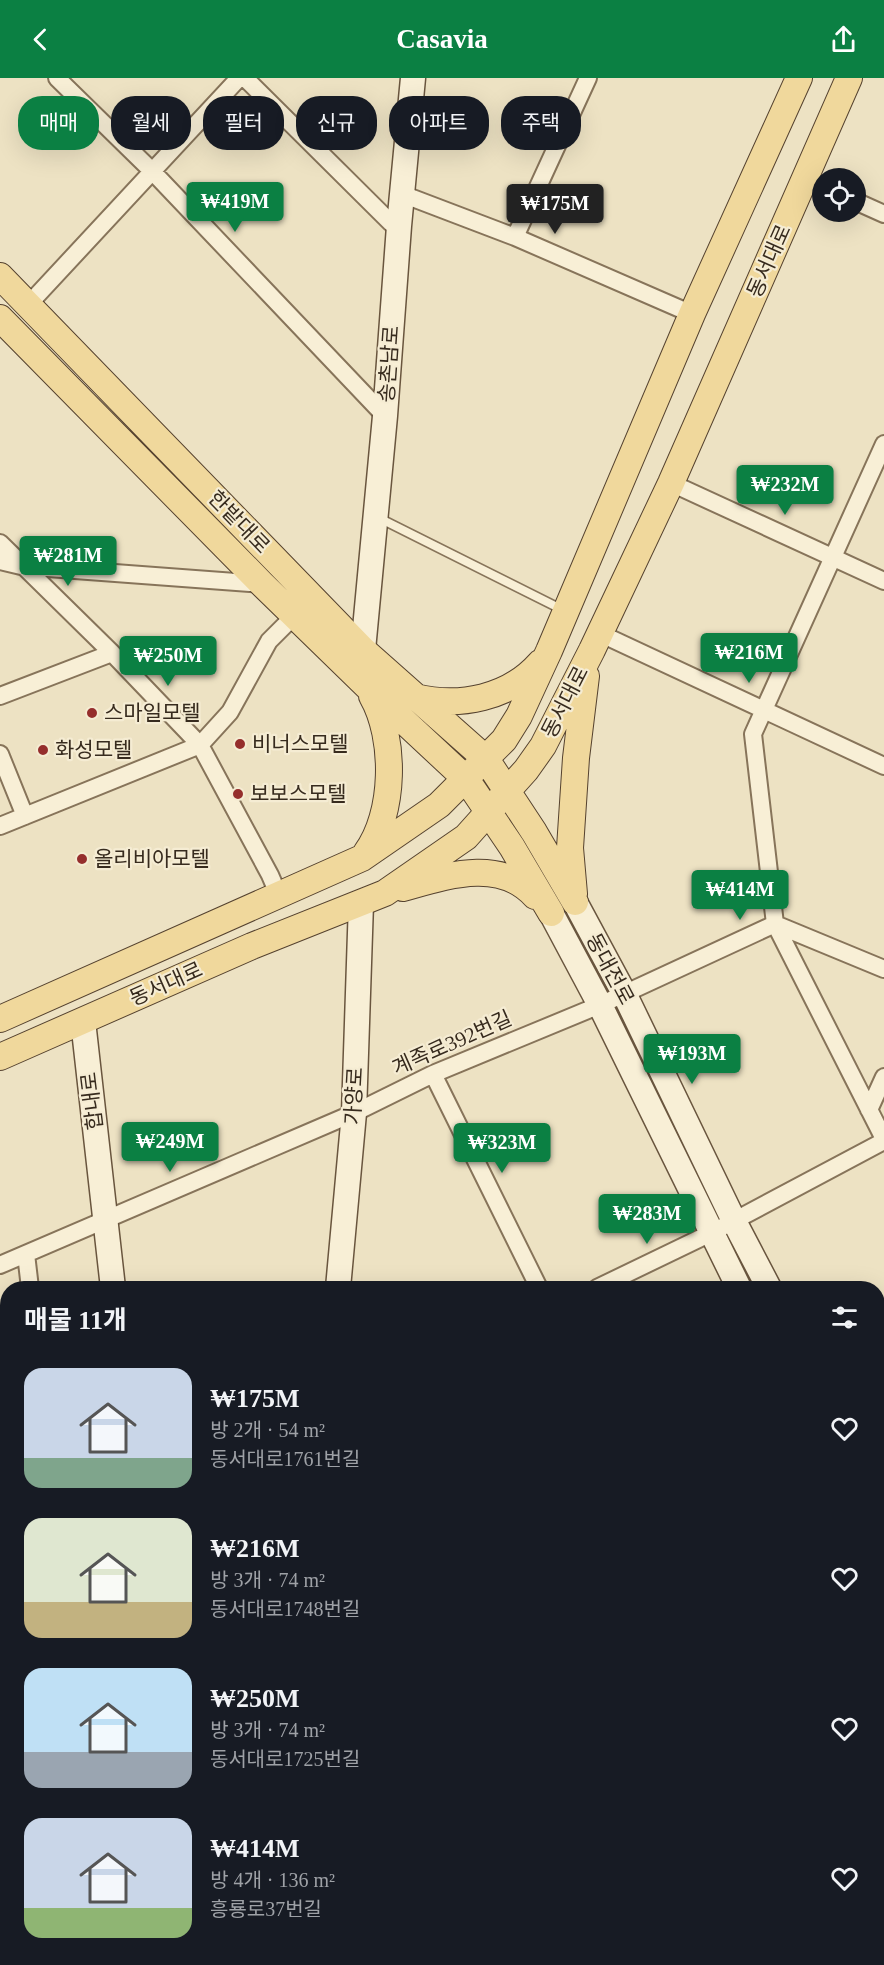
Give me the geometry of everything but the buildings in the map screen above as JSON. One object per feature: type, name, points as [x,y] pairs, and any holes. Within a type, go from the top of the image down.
[{"type":"main road","name":"동서대로","points":[[0,1019],[362,858],[440,805],[511,730],[549,651],[692,314],[799,78]]},
{"type":"main road","name":"동서대로","points":[[819,168],[849,78]]},
{"type":"main road","name":"동서대로","points":[[0,1057],[252,946],[386,893],[456,845],[489,813],[526,770],[543,746],[596,642],[812,186]]},
{"type":"main road","name":"한밭대로","points":[[0,276],[363,650],[486,759]]},
{"type":"main road","name":"한밭대로","points":[[0,318],[294,616],[466,779]]},
{"type":"main road","points":[[575,902],[570,867],[580,721],[584,686],[596,642]]},
{"type":"main road","points":[[416,697],[456,701],[491,695],[521,680],[549,651]]},
{"type":"main road","points":[[362,858],[374,842],[381,826],[389,782],[383,724],[364,684]]},
{"type":"main road","name":"동대전로","points":[[486,759],[534,832],[575,902]]},
{"type":"main road","name":"동대전로","points":[[466,779],[512,847],[551,913]]},
{"type":"main road","points":[[386,893],[467,873],[502,874],[523,884],[551,913]]},
{"type":"street","points":[[57,78],[152,171],[385,416]]},
{"type":"street","points":[[28,304],[239,78]]},
{"type":"street","points":[[245,78],[391,223],[399,226]]},
{"type":"street","name":"송촌남로","points":[[363,650],[413,78]]},
{"type":"street","points":[[515,237],[588,78]]},
{"type":"street","points":[[402,194],[515,237],[692,314]]},
{"type":"street","points":[[866,206],[884,214]]},
{"type":"street","points":[[612,1281],[711,1233],[884,1140],[775,924],[753,734],[884,444]]},
{"type":"street","points":[[671,483],[884,581]]},
{"type":"street","points":[[0,543],[200,745],[279,896]]},
{"type":"street","name":"한밭대로","points":[[0,561],[21,566],[262,584]]},
{"type":"street","points":[[860,570],[884,569]]},
{"type":"street","points":[[0,826],[200,745],[230,712],[269,641],[294,616]]},
{"type":"street","points":[[596,642],[764,710],[884,766]]},
{"type":"street","points":[[0,696],[111,653]]},
{"type":"street","points":[[0,754],[25,816]]},
{"type":"street","name":"동대전로","points":[[575,902],[624,993],[734,1221],[766,1281]]},
{"type":"street","name":"가양로","points":[[339,1281],[354,1113],[360,903]]},
{"type":"street","name":"동대전로","points":[[551,913],[600,1005],[735,1281]]},
{"type":"street","points":[[775,924],[884,969]]},
{"type":"street","name":"계족로392번길","points":[[0,1265],[354,1113],[434,1074],[600,1005],[775,924]]},
{"type":"street","name":"합내로","points":[[82,1021],[112,1281]]},
{"type":"street","points":[[434,1074],[536,1281]]},
{"type":"street","points":[[869,1110],[884,1077]]},
{"type":"street","points":[[26,1254],[29,1281]]},
{"type":"lane","points":[[375,516],[566,612]]},
{"type":"place","name":"스마일모텔","points":[[92,713]]},
{"type":"place","name":"비너스모텔","points":[[240,744]]},
{"type":"place","name":"화성모텔","points":[[43,750]]},
{"type":"place","name":"보보스모텔","points":[[238,794]]},
{"type":"place","name":"올리비아모텔","points":[[82,859]]}]
